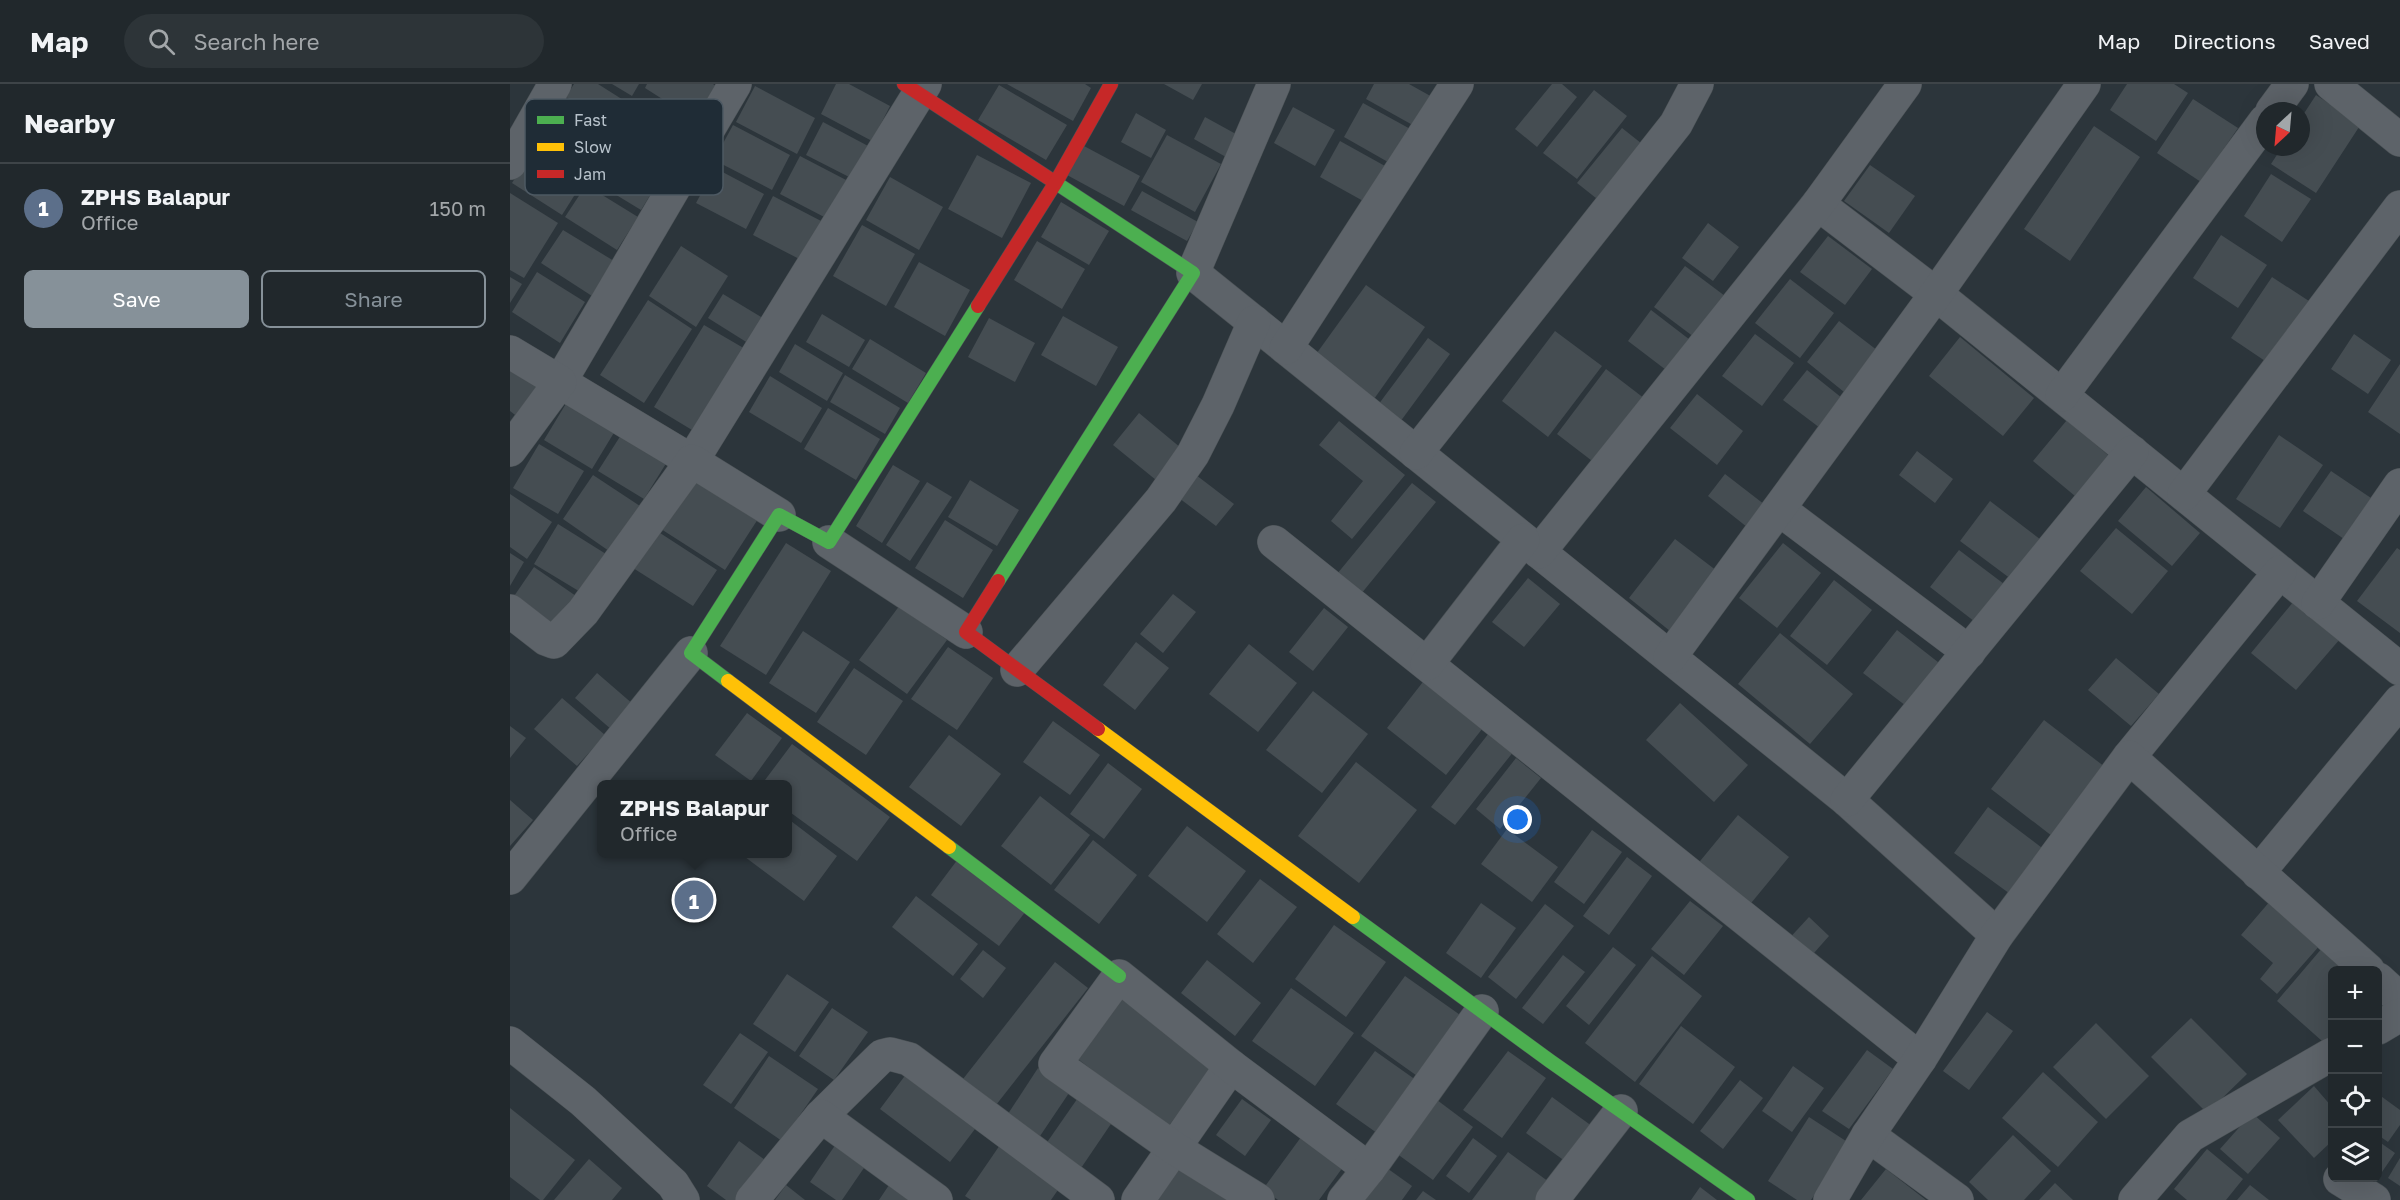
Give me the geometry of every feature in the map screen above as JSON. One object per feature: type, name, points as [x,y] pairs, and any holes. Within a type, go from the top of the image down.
[{"type":"street","points":[[546,99],[555,84]]},
{"type":"street","points":[[723,104],[735,84]]},
{"type":"street","points":[[829,542],[1056,182],[1111,84]]},
{"type":"street","points":[[966,632],[1193,273],[1274,84]]},
{"type":"street","points":[[1286,348],[1457,84]]},
{"type":"street","points":[[1416,453],[1676,124],[1697,84]]},
{"type":"street","points":[[1427,664],[1531,546],[1818,204],[1905,84]]},
{"type":"street","points":[[1670,657],[1936,294],[2084,84]]},
{"type":"street","points":[[2279,102],[2292,84]]},
{"type":"street","points":[[2331,84],[2400,140]]},
{"type":"street","points":[[510,611],[546,639],[554,642],[583,612],[692,461],[917,87],[1193,273],[1847,800],[1998,935]]},
{"type":"street","points":[[2062,395],[2256,133]]},
{"type":"street","points":[[510,163],[525,137]]},
{"type":"street","points":[[510,450],[560,382],[670,195]]},
{"type":"street","points":[[1818,204],[1936,294],[2400,669]]},
{"type":"street","points":[[2184,494],[2400,207]]},
{"type":"street","points":[[1017,670],[1161,500],[1193,454],[1218,405],[1254,322]]},
{"type":"street","points":[[510,352],[778,515],[829,542],[966,632],[1482,1011],[1748,1200]]},
{"type":"street","points":[[1847,800],[2132,452]]},
{"type":"street","points":[[2318,603],[2400,485]]},
{"type":"street","points":[[1779,508],[1969,652]]},
{"type":"street","points":[[510,878],[691,654],[778,515]]},
{"type":"street","points":[[1274,542],[1920,1059]]},
{"type":"street","points":[[1830,1200],[1868,1135],[1920,1059],[1998,935],[2129,757],[2280,572]]},
{"type":"street","points":[[691,654],[1119,976],[1231,1066],[1369,1169]]},
{"type":"street","points":[[2258,873],[2400,701]]},
{"type":"street","points":[[2129,757],[2363,966]]},
{"type":"street","points":[[1119,976],[1055,1064],[1174,1148],[1258,1200]]},
{"type":"street","points":[[2382,983],[2400,999]]},
{"type":"street","points":[[1344,1200],[1369,1169],[1482,1011]]},
{"type":"street","points":[[2382,1026],[2400,1015]]},
{"type":"street","points":[[510,1042],[583,1101],[673,1184],[682,1200]]},
{"type":"street","points":[[752,1200],[821,1116],[882,1056],[890,1054],[909,1059],[1098,1200]]},
{"type":"street","points":[[2135,1200],[2190,1136],[2328,1056]]},
{"type":"street","points":[[1138,1200],[1231,1066]]},
{"type":"street","points":[[1552,1200],[1621,1111]]},
{"type":"street","points":[[821,1116],[936,1200]]},
{"type":"street","points":[[1868,1135],[1957,1200]]},
{"type":"street","points":[[2345,1182],[2374,1200]]},
{"type":"building","points":[[574,84],[598,84],[622,99],[569,99],[566,97]]},
{"type":"building","points":[[612,84],[639,84],[632,96]]},
{"type":"building","points":[[647,84],[713,84],[721,89],[715,99],[662,99],[645,88]]},
{"type":"building","points":[[836,84],[849,84],[890,106],[872,141],[821,114]]},
{"type":"building","points":[[1007,84],[1085,84],[1091,88],[1073,121]]},
{"type":"building","points":[[1164,84],[1202,84],[1193,100]]},
{"type":"building","points":[[1374,84],[1409,84],[1434,98],[1418,128],[1366,99]]},
{"type":"building","points":[[1552,84],[1562,84],[1577,97],[1537,147],[1515,129]]},
{"type":"building","points":[[2127,84],[2174,84],[2188,93],[2156,141],[2110,110]]},
{"type":"building","points":[[999,85],[1067,125],[1046,160],[978,120]]},
{"type":"building","points":[[755,86],[815,118],[797,154],[736,122]]},
{"type":"building","points":[[1594,90],[1627,116],[1577,179],[1543,153]]},
{"type":"building","points":[[2316,95],[2361,124],[2316,193],[2271,164],[2276,156],[2310,156],[2310,104]]},
{"type":"building","points":[[2193,99],[2238,128],[2201,182],[2157,153]]},
{"type":"building","points":[[1363,103],[1414,131],[1395,166],[1344,137]]},
{"type":"building","points":[[1293,107],[1335,130],[1315,166],[1274,143]]},
{"type":"building","points":[[1136,113],[1166,130],[1151,158],[1121,142]]},
{"type":"building","points":[[1205,117],[1245,139],[1233,161],[1194,139]]},
{"type":"building","points":[[823,122],[870,147],[853,179],[806,155]]},
{"type":"building","points":[[733,125],[790,155],[772,190],[723,165],[723,143]]},
{"type":"building","points":[[2094,126],[2140,157],[2070,261],[2024,229]]},
{"type":"building","points":[[1622,128],[1651,151],[1606,206],[1577,183]]},
{"type":"building","points":[[1167,135],[1221,164],[1195,212],[1141,182]]},
{"type":"building","points":[[1340,141],[1385,166],[1365,202],[1320,177]]},
{"type":"building","points":[[1084,146],[1140,176],[1124,206],[1067,175]]},
{"type":"building","points":[[977,155],[1031,183],[1002,238],[948,209]]},
{"type":"building","points":[[800,156],[848,181],[828,219],[780,194]]},
{"type":"building","points":[[525,162],[525,191],[512,183]]},
{"type":"building","points":[[1870,165],[1915,196],[1889,233],[1844,201]]},
{"type":"building","points":[[723,172],[764,194],[746,229],[696,203],[700,195],[723,195]]},
{"type":"building","points":[[2271,174],[2311,199],[2282,242],[2244,216]]},
{"type":"building","points":[[890,177],[943,207],[919,250],[866,220]]},
{"type":"building","points":[[1142,191],[1198,222],[1187,241],[1131,210]]},
{"type":"building","points":[[510,193],[558,223],[524,278],[510,270]]},
{"type":"building","points":[[531,195],[575,195],[562,215]]},
{"type":"building","points":[[579,195],[602,195],[638,217],[617,250],[565,217]]},
{"type":"building","points":[[616,195],[650,195],[641,210]]},
{"type":"building","points":[[773,196],[825,223],[805,262],[753,235]]},
{"type":"building","points":[[1061,202],[1109,231],[1089,265],[1041,237]]},
{"type":"building","points":[[1708,223],[1739,247],[1713,281],[1682,258]]},
{"type":"building","points":[[862,225],[915,254],[886,306],[833,276]]},
{"type":"building","points":[[563,230],[614,261],[592,296],[541,263]]},
{"type":"building","points":[[2221,235],[2267,265],[2238,308],[2193,278]]},
{"type":"building","points":[[1828,236],[1872,269],[1845,305],[1800,272]]},
{"type":"building","points":[[1037,241],[1085,269],[1062,309],[1014,280]]},
{"type":"building","points":[[681,246],[728,276],[696,327],[649,296]]},
{"type":"building","points":[[919,262],[970,290],[945,336],[894,307]]},
{"type":"building","points":[[1685,266],[1733,302],[1702,343],[1654,307]]},
{"type":"building","points":[[537,272],[585,302],[560,343],[512,312]]},
{"type":"building","points":[[510,277],[522,284],[510,303]]},
{"type":"building","points":[[2272,277],[2309,301],[2268,363],[2231,338]]},
{"type":"building","points":[[1790,279],[1834,313],[1800,358],[1755,323]]},
{"type":"building","points":[[1366,285],[1425,327],[1374,399],[1314,357]]},
{"type":"building","points":[[723,294],[766,320],[751,345],[708,318]]},
{"type":"building","points":[[648,300],[692,329],[644,403],[600,375]]},
{"type":"building","points":[[1651,310],[1694,343],[1670,373],[1628,341]]},
{"type":"building","points":[[822,314],[865,340],[849,367],[806,342]]},
{"type":"building","points":[[1063,316],[1118,347],[1096,386],[1041,355]]},
{"type":"building","points":[[989,318],[1035,343],[1015,382],[968,357]]},
{"type":"building","points":[[1839,321],[1882,354],[1849,396],[1807,362]]},
{"type":"building","points":[[704,325],[747,350],[697,433],[654,407]]},
{"type":"building","points":[[1555,331],[1602,366],[1548,437],[1502,401]]},
{"type":"building","points":[[1755,334],[1794,363],[1762,406],[1722,376]]},
{"type":"building","points":[[2354,334],[2391,360],[2368,394],[2331,369]]},
{"type":"building","points":[[1960,337],[2034,398],[2003,436],[1929,376]]},
{"type":"building","points":[[1428,338],[1450,354],[1400,422],[1378,405]]},
{"type":"building","points":[[870,339],[926,373],[908,403],[852,369]]},
{"type":"building","points":[[795,344],[843,373],[827,401],[779,372]]},
{"type":"building","points":[[510,362],[546,388],[523,421],[510,411]]},
{"type":"building","points":[[2400,364],[2400,434],[2368,412]]},
{"type":"building","points":[[1606,369],[1649,402],[1600,467],[1557,434]]},
{"type":"building","points":[[1807,370],[1847,402],[1824,431],[1783,400]]},
{"type":"building","points":[[845,375],[900,408],[885,434],[830,402]]},
{"type":"building","points":[[770,376],[822,408],[801,443],[749,412]]},
{"type":"building","points":[[1697,394],[1743,431],[1717,465],[1670,428]]},
{"type":"building","points":[[570,397],[618,426],[592,469],[544,440]]},
{"type":"building","points":[[828,408],[880,439],[856,480],[804,449]]},
{"type":"building","points":[[1139,413],[1181,448],[1156,480],[1113,445]]},
{"type":"building","points":[[2067,420],[2115,461],[2081,501],[2033,461]]},
{"type":"building","points":[[1339,421],[1405,475],[1352,539],[1331,521],[1363,481],[1319,445]]},
{"type":"building","points":[[621,435],[667,462],[644,499],[598,471]]},
{"type":"building","points":[[2279,435],[2323,465],[2280,528],[2236,499]]},
{"type":"building","points":[[539,444],[584,471],[558,514],[513,488]]},
{"type":"building","points":[[1917,451],[1953,479],[1935,503],[1899,475]]},
{"type":"building","points":[[893,465],[920,481],[882,543],[856,526]]},
{"type":"building","points":[[2331,471],[2371,498],[2344,539],[2303,511]]},
{"type":"building","points":[[1725,474],[1769,508],[1752,531],[1708,496]]},
{"type":"building","points":[[593,475],[640,506],[609,551],[563,519]]},
{"type":"building","points":[[1196,475],[1234,504],[1216,526],[1179,498]]},
{"type":"building","points":[[694,478],[758,519],[725,570],[661,529]]},
{"type":"building","points":[[970,480],[1019,510],[997,546],[948,517]]},
{"type":"building","points":[[927,482],[952,497],[910,561],[886,545]]},
{"type":"building","points":[[1412,483],[1436,502],[1361,594],[1337,574]]},
{"type":"building","points":[[2146,487],[2200,533],[2172,566],[2118,521]]},
{"type":"building","points":[[510,494],[552,522],[527,559],[510,547]]},
{"type":"building","points":[[1990,501],[2045,543],[2015,582],[1960,541]]},
{"type":"building","points":[[945,520],[993,550],[963,598],[915,568]]},
{"type":"building","points":[[558,524],[606,554],[582,593],[534,564]]},
{"type":"building","points":[[2116,528],[2168,571],[2132,614],[2080,571]]},
{"type":"building","points":[[657,531],[717,570],[693,606],[633,568]]},
{"type":"building","points":[[1675,539],[1717,571],[1670,631],[1629,598]]},
{"type":"building","points":[[786,543],[831,571],[766,675],[720,646]]},
{"type":"building","points":[[1783,543],[1821,573],[1777,628],[1739,598]]},
{"type":"building","points":[[2397,548],[2400,550],[2400,633],[2357,601]]},
{"type":"building","points":[[1959,550],[2008,587],[1979,625],[1930,587]]},
{"type":"building","points":[[510,553],[524,562],[510,586]]},
{"type":"building","points":[[534,567],[576,596],[552,631],[510,602]]},
{"type":"building","points":[[1528,578],[1560,604],[1524,647],[1492,622]]},
{"type":"building","points":[[1834,580],[1872,610],[1827,665],[1790,636]]},
{"type":"building","points":[[1173,594],[1196,612],[1163,653],[1140,634]]},
{"type":"building","points":[[2294,601],[2340,639],[2296,690],[2251,653]]},
{"type":"building","points":[[900,605],[947,640],[907,694],[859,660]]},
{"type":"building","points":[[1324,608],[1348,627],[1313,671],[1289,652]]},
{"type":"building","points":[[1897,630],[1943,666],[1910,709],[1863,673]]},
{"type":"building","points":[[803,631],[850,662],[816,713],[769,683]]},
{"type":"building","points":[[1780,633],[1853,694],[1810,744],[1738,684]]},
{"type":"building","points":[[1136,642],[1169,668],[1135,710],[1103,685]]},
{"type":"building","points":[[1249,644],[1297,683],[1258,732],[1209,694]]},
{"type":"building","points":[[948,647],[993,678],[957,730],[911,699]]},
{"type":"building","points":[[2116,658],[2159,694],[2131,726],[2088,690]]},
{"type":"building","points":[[854,668],[903,701],[866,755],[817,722]]},
{"type":"building","points":[[597,673],[634,705],[612,730],[575,698]]},
{"type":"building","points":[[1426,678],[1486,724],[1446,775],[1387,728]]},
{"type":"building","points":[[1313,691],[1368,734],[1322,793],[1266,750]]},
{"type":"building","points":[[562,698],[605,735],[577,766],[534,729]]},
{"type":"building","points":[[1680,703],[1748,765],[1714,802],[1646,740]]},
{"type":"building","points":[[747,713],[782,738],[752,780],[715,755]]},
{"type":"building","points":[[2044,720],[2105,767],[2052,836],[1991,789]]},
{"type":"building","points":[[1053,721],[1100,755],[1070,795],[1023,762]]},
{"type":"building","points":[[510,726],[526,738],[510,758]]},
{"type":"building","points":[[1489,733],[1514,751],[1455,825],[1431,807]]},
{"type":"building","points":[[949,735],[1001,774],[961,826],[909,787]]},
{"type":"building","points":[[792,744],[890,817],[857,861],[792,814],[792,780],[765,780]]},
{"type":"building","points":[[1516,758],[1541,778],[1500,829],[1476,809]]},
{"type":"building","points":[[1356,762],[1417,810],[1359,883],[1298,836]]},
{"type":"building","points":[[1108,763],[1142,789],[1104,839],[1070,814]]},
{"type":"building","points":[[1040,796],[1090,835],[1051,885],[1001,846]]},
{"type":"building","points":[[510,800],[533,820],[510,846]]},
{"type":"building","points":[[1988,807],[2050,854],[2017,899],[1954,853]]},
{"type":"building","points":[[1738,815],[1789,857],[1747,908],[1696,866]]},
{"type":"building","points":[[792,822],[837,856],[804,901],[746,858],[792,858]]},
{"type":"building","points":[[1187,826],[1246,871],[1207,922],[1148,876]]},
{"type":"building","points":[[1507,829],[1558,867],[1532,902],[1481,864]]},
{"type":"building","points":[[1592,830],[1622,852],[1584,904],[1554,882]]},
{"type":"building","points":[[1093,840],[1137,875],[1099,924],[1054,890]]},
{"type":"building","points":[[1627,857],[1652,876],[1609,935],[1583,916]]},
{"type":"building","points":[[958,859],[1026,911],[999,946],[931,895]]},
{"type":"building","points":[[1260,879],[1297,907],[1253,963],[1217,934]]},
{"type":"building","points":[[916,896],[978,944],[953,976],[892,927]]},
{"type":"building","points":[[2271,900],[2321,944],[2277,994],[2260,979],[2273,963],[2241,935]]},
{"type":"building","points":[[1690,901],[1723,926],[1684,975],[1651,949]]},
{"type":"building","points":[[1481,903],[1516,928],[1481,978],[1446,953]]},
{"type":"building","points":[[1545,904],[1574,926],[1516,999],[1488,977]]},
{"type":"building","points":[[1809,917],[1829,936],[1806,962],[1785,943]]},
{"type":"building","points":[[1334,925],[1386,962],[1346,1017],[1295,979]]},
{"type":"building","points":[[1613,947],[1636,965],[1589,1025],[1566,1006]]},
{"type":"building","points":[[2323,947],[2345,966],[2328,966],[2328,1046],[2277,1001]]},
{"type":"building","points":[[983,950],[1006,968],[983,998],[960,979]]},
{"type":"building","points":[[1563,955],[1585,972],[1543,1024],[1522,1008]]},
{"type":"building","points":[[1652,956],[1702,996],[1635,1082],[1585,1043]]},
{"type":"building","points":[[1207,960],[1261,1003],[1235,1036],[1181,993]]},
{"type":"building","points":[[1055,962],[1088,988],[996,1105],[963,1079]]},
{"type":"building","points":[[787,974],[829,1002],[795,1052],[753,1024]]},
{"type":"building","points":[[1405,976],[1463,1017],[1420,1078],[1361,1036]]},
{"type":"building","points":[[1119,988],[1216,1065],[1167,1128],[1069,1052]]},
{"type":"building","points":[[1291,988],[1354,1033],[1315,1086],[1252,1041]]},
{"type":"building","points":[[832,1008],[868,1032],[834,1080],[799,1056]]},
{"type":"building","points":[[1987,1012],[2013,1031],[1969,1090],[1943,1071]]},
{"type":"building","points":[[2191,1018],[2247,1074],[2207,1113],[2151,1057]]},
{"type":"building","points":[[2096,1023],[2149,1076],[2106,1119],[2053,1067]]},
{"type":"building","points":[[1681,1026],[1735,1067],[1693,1124],[1639,1084]]},
{"type":"building","points":[[740,1033],[768,1052],[731,1104],[703,1085]]},
{"type":"building","points":[[1867,1050],[1893,1069],[1849,1129],[1822,1111]]},
{"type":"building","points":[[1375,1051],[1423,1085],[1384,1138],[1336,1104]]},
{"type":"building","points":[[1508,1051],[1546,1078],[1502,1138],[1463,1110]]},
{"type":"building","points":[[769,1056],[818,1089],[782,1141],[734,1108]]},
{"type":"building","points":[[1793,1066],[1824,1088],[1792,1132],[1762,1111]]},
{"type":"building","points":[[1038,1068],[1071,1090],[1036,1142],[1004,1120]]},
{"type":"building","points":[[2043,1072],[2098,1122],[2058,1167],[2002,1118]]},
{"type":"building","points":[[907,1073],[978,1125],[950,1162],[880,1109]]},
{"type":"building","points":[[1740,1080],[1763,1098],[1723,1149],[1700,1131]]},
{"type":"building","points":[[2314,1086],[2328,1102],[2328,1145],[2314,1158],[2278,1120]]},
{"type":"building","points":[[1082,1092],[1117,1115],[1077,1174],[1041,1151]]},
{"type":"building","points":[[1429,1094],[1473,1127],[1433,1180],[1389,1148]]},
{"type":"building","points":[[1552,1097],[1596,1129],[1569,1164],[1526,1133]]},
{"type":"building","points":[[2382,1097],[2400,1110],[2400,1125],[2388,1142],[2382,1138]]},
{"type":"building","points":[[1242,1099],[1271,1120],[1245,1156],[1216,1135]]},
{"type":"building","points":[[510,1108],[575,1160],[543,1200],[510,1177]]},
{"type":"building","points":[[2252,1113],[2280,1138],[2248,1174],[2220,1149]]},
{"type":"building","points":[[1809,1117],[1849,1143],[1811,1200],[1797,1200],[1768,1181]]},
{"type":"building","points":[[1304,1133],[1346,1163],[1319,1200],[1278,1200],[1263,1189]]},
{"type":"building","points":[[2013,1135],[2051,1171],[2024,1200],[1988,1200],[1969,1182]]},
{"type":"building","points":[[1473,1138],[1497,1156],[1469,1193],[1446,1176]]},
{"type":"building","points":[[739,1141],[765,1160],[735,1200],[726,1200],[707,1186]]},
{"type":"building","points":[[1002,1142],[1062,1184],[1051,1200],[971,1200],[965,1196]]},
{"type":"building","points":[[836,1144],[866,1165],[842,1200],[836,1200],[810,1182]]},
{"type":"building","points":[[2382,1144],[2395,1153],[2382,1172]]},
{"type":"building","points":[[2207,1149],[2243,1179],[2226,1200],[2187,1200],[2174,1189]]},
{"type":"building","points":[[1508,1152],[1556,1187],[1546,1200],[1472,1200]]},
{"type":"building","points":[[2400,1158],[2400,1186],[2388,1178]]},
{"type":"building","points":[[589,1159],[622,1188],[612,1200],[554,1200]]},
{"type":"building","points":[[1173,1160],[1232,1200],[1146,1200]]},
{"type":"building","points":[[1377,1161],[1412,1186],[1402,1200],[1350,1200]]},
{"type":"building","points":[[1886,1169],[1926,1200],[1861,1200]]},
{"type":"building","points":[[891,1182],[916,1200],[879,1200]]},
{"type":"building","points":[[2362,1182],[2375,1182],[2371,1188]]},
{"type":"building","points":[[2055,1183],[2073,1200],[2039,1200]]},
{"type":"building","points":[[786,1185],[805,1200],[775,1200]]},
{"type":"building","points":[[2250,1185],[2269,1200],[2237,1200]]},
{"type":"building","points":[[1700,1187],[1717,1200],[1691,1200]]},
{"type":"building","points":[[1423,1191],[1436,1200],[1416,1200]]},
{"type":"traffic: fast","points":[[998,581],[1193,273],[1053,181]]},
{"type":"traffic: fast","points":[[728,681],[691,653],[779,515],[829,542],[978,306]]},
{"type":"traffic: fast","points":[[949,847],[1119,976]]},
{"type":"traffic: fast","points":[[1353,917],[1550,1061],[1748,1200]]},
{"type":"traffic: slow","points":[[728,681],[949,847]]},
{"type":"traffic: slow","points":[[1098,729],[1353,917]]},
{"type":"traffic: jam","points":[[904,84],[1053,181]]},
{"type":"traffic: jam","points":[[978,306],[1056,182],[1111,84]]},
{"type":"traffic: jam","points":[[998,581],[966,632],[1098,729]]},
{"type":"place","name":"ZPHS Balapur","points":[[694,900]]}]
